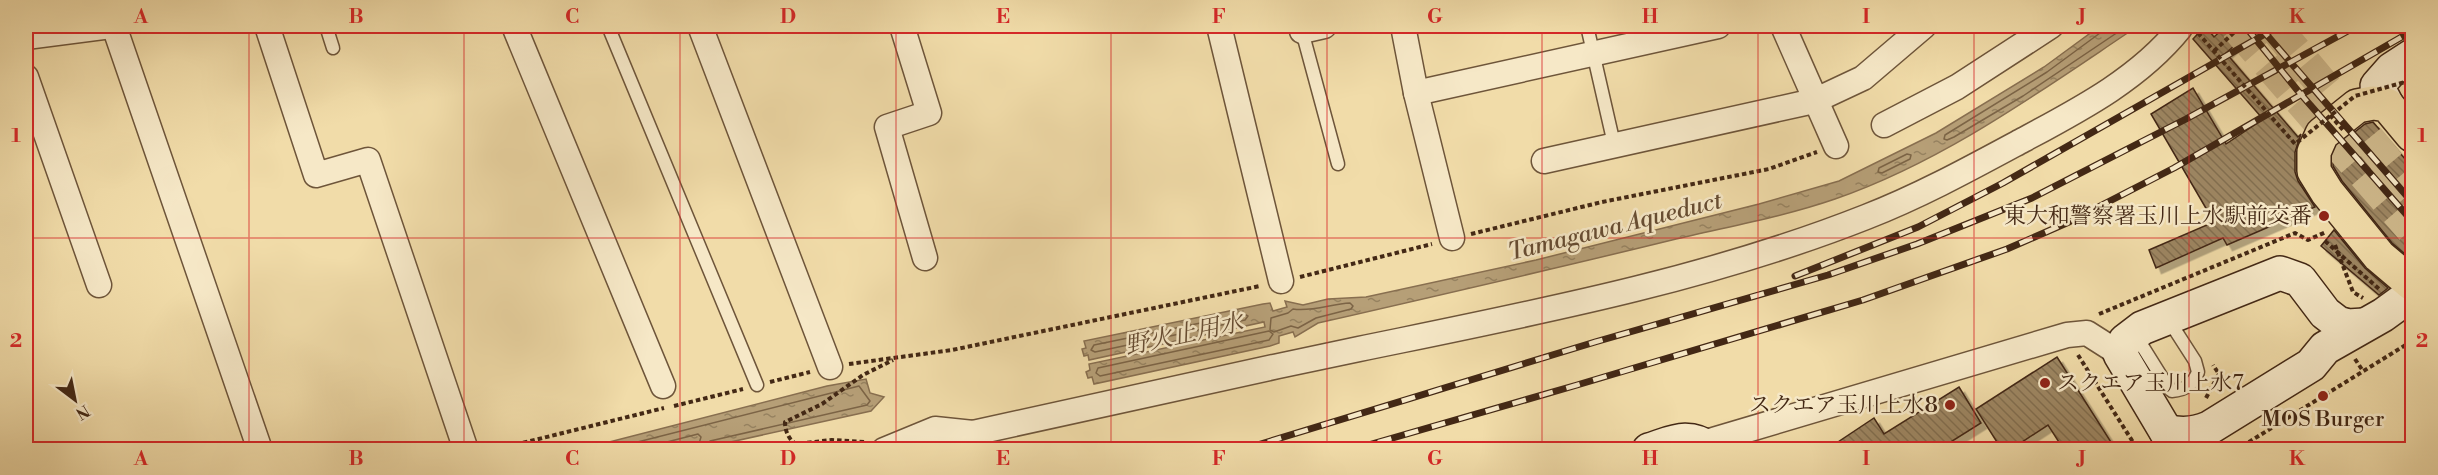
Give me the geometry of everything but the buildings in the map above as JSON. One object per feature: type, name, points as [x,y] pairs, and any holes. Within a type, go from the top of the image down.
[{"type":"main road","points":[[2405,103],[2373,103],[2357,106],[2322,134],[2314,152],[2314,171],[2327,192],[2379,256],[2412,284]]},
{"type":"street","points":[[26,37],[112,26],[260,450]]},
{"type":"street","points":[[267,26],[316,175],[368,160],[466,450]]},
{"type":"street","points":[[514,26],[663,386]]},
{"type":"street","points":[[700,26],[830,367]]},
{"type":"street","points":[[902,26],[929,113],[887,127],[926,258]]},
{"type":"street","points":[[1220,26],[1281,281]]},
{"type":"street","points":[[1403,26],[1416,93],[1452,238]]},
{"type":"street","points":[[1416,93],[1718,26]]},
{"type":"street","points":[[1783,26],[1836,146]]},
{"type":"street","points":[[1544,160],[1814,100],[1863,78],[1926,26]]},
{"type":"street","points":[[1884,125],[1957,87],[2051,26]]},
{"type":"street","points":[[884,450],[935,429],[973,433],[1217,378],[1456,329],[1666,281],[1826,233],[1932,188],[2041,130],[2136,72],[2186,29]]},
{"type":"street","points":[[26,77],[99,285]]},
{"type":"street","points":[[2127,344],[2142,328],[2280,273],[2300,280],[2325,313],[2338,323],[2348,326],[2364,325]]},
{"type":"street","points":[[1649,450],[1689,439],[1707,446],[2067,334],[2087,333],[2127,344],[2185,440],[2312,365],[2325,348],[2412,294]]},
{"type":"street","points":[[2325,313],[2325,348]]},
{"type":"street","points":[[956,450],[973,433]]},
{"type":"lane","points":[[326,26],[333,48]]},
{"type":"lane","points":[[608,26],[757,385]]},
{"type":"lane","points":[[1587,26],[1614,144]]},
{"type":"lane","points":[[1309,27],[1338,164]]},
{"type":"lane","points":[[2127,344],[2172,391],[2182,390],[2193,382],[2198,372],[2195,361],[2167,318]]},
{"type":"path","points":[[2214,51],[2241,26]]},
{"type":"path","points":[[2186,29],[2214,51],[2295,144],[2355,96],[2405,103]]},
{"type":"path","points":[[2330,116],[2343,130]]},
{"type":"path","points":[[494,450],[830,367],[952,350],[1281,281],[1602,202],[1769,169],[1836,146]]},
{"type":"path","points":[[2318,236],[2379,289]]},
{"type":"path","points":[[2236,450],[2412,341]]},
{"type":"path","points":[[2074,350],[2138,450]]},
{"type":"path","points":[[847,442],[832,440],[796,444],[792,442],[785,430],[785,422],[822,404],[863,375],[896,358]]},
{"type":"water","name":"野火止用水","points":[[2100,26],[2138,26],[2029,99],[1954,144],[1915,165],[1835,199],[1775,216],[1318,323],[1295,337],[1293,332],[1279,336],[1279,343],[1270,346],[1094,384],[1092,377],[1088,378],[1086,372],[1090,370],[1089,364],[1265,327],[1264,322],[1089,360],[1088,355],[1084,356],[1082,349],[1086,348],[1084,341],[1263,304],[1270,303],[1273,311],[1287,307],[1285,301],[1303,305],[1328,299],[1366,297],[1536,260],[1759,204],[1839,181],[1936,133],[2044,67]]},
{"type":"water","points":[[866,379],[870,393],[884,397],[871,411],[699,449],[582,449],[827,386]]},
{"type":"tunnel","points":[[2236,26],[2412,229]]},
{"type":"tunnel","points":[[2274,26],[2412,192]]},
{"type":"railway","points":[[2245,26],[2298,91],[2412,221]]},
{"type":"railway","points":[[2259,26],[2412,202]]},
{"type":"railway","points":[[1795,276],[1918,227],[2003,183],[2279,26]]},
{"type":"railway","points":[[1241,450],[1595,342],[1828,275],[1917,244],[2032,198],[2186,119],[2357,26]]},
{"type":"railway","points":[[1351,450],[1863,300],[2007,249],[2069,222],[2174,168],[2412,31]]},
{"type":"place","name":"東大和警察署玉川上水駅前交番","points":[[2324,216]]},
{"type":"place","name":"スクエア玉川上水7","points":[[2045,383]]},
{"type":"place","name":"MOS Burger","points":[[2323,396]]},
{"type":"place","name":"スクエア玉川上水8","points":[[1950,405]]},
{"type":"water label","name":"Tamagawa Aqueduct","points":[[1615,227]]}]
